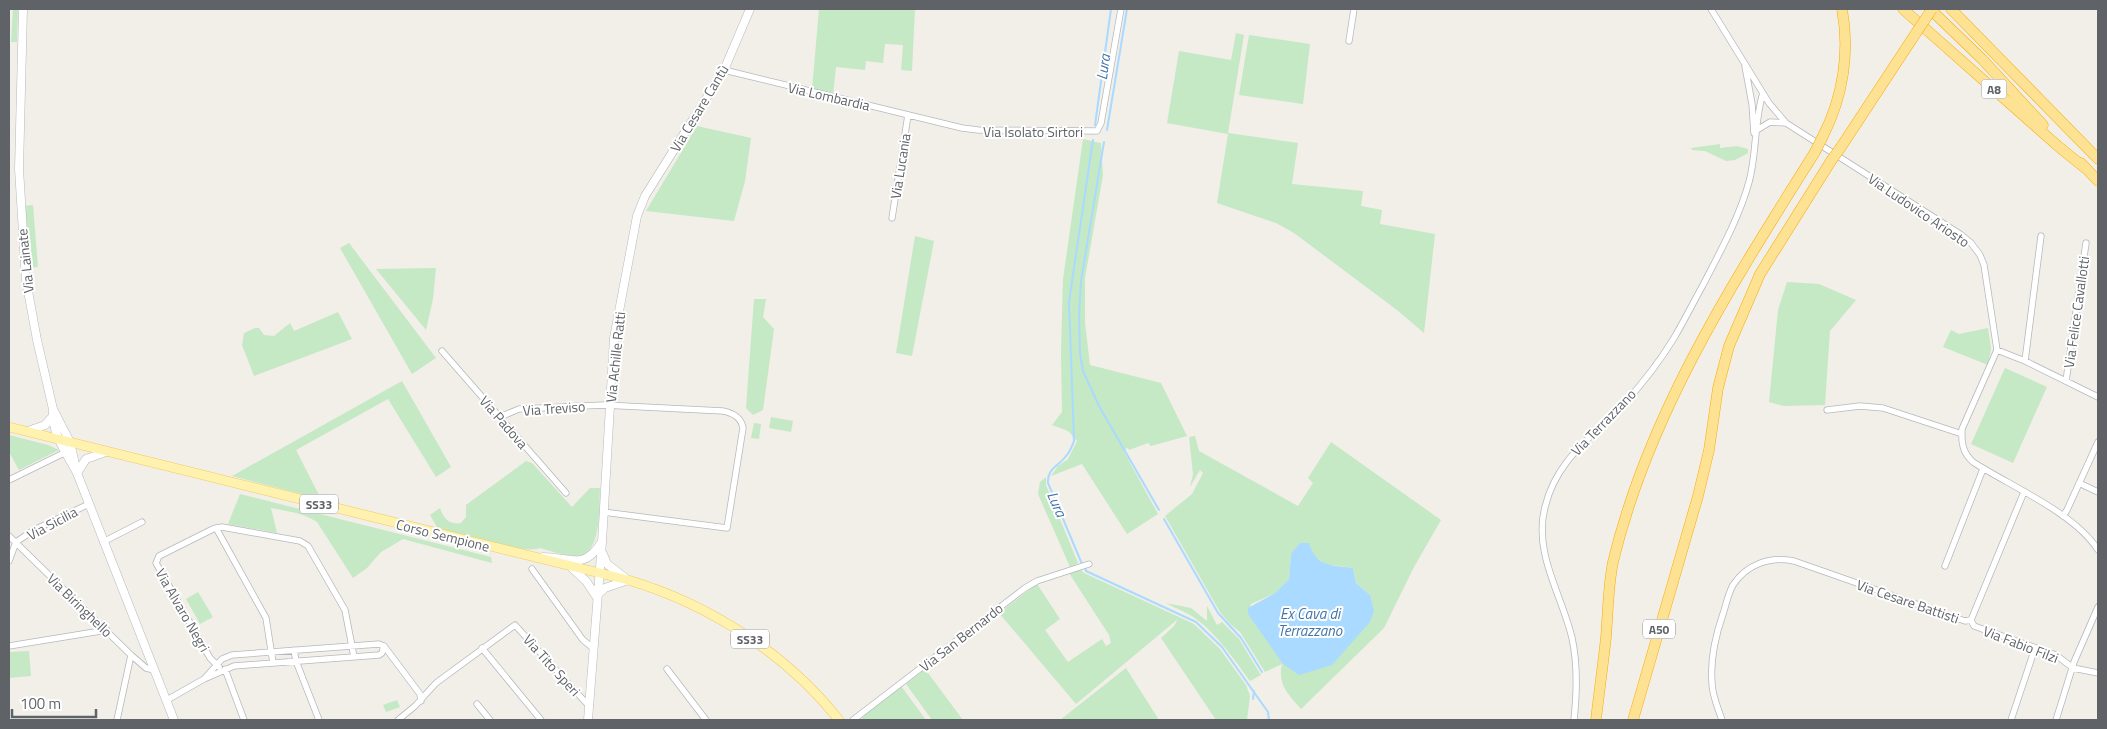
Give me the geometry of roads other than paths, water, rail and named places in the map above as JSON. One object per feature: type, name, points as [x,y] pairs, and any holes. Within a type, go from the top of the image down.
[{"type":"highway","points":[[1596,720],[1606,636],[1608,594],[1614,562],[1652,442],[1673,396],[1722,302],[1824,136],[1836,106],[1843,76],[1845,42],[1842,9]]},
{"type":"highway","name":"A8","points":[[1903,9],[2085,168]]},
{"type":"highway","name":"A8","points":[[1931,9],[1982,59],[2098,181]]},
{"type":"highway","name":"A50","points":[[1633,720],[1705,468],[1718,388],[1729,346],[1760,274],[1831,161],[1931,9]]},
{"type":"highway","name":"A8","points":[[1951,9],[2098,159]]},
{"type":"main road","name":"Corso Sempione","points":[[9,427],[628,580],[677,599],[736,629],[773,656],[800,680],[839,720]]},
{"type":"street","name":"Via Lainate","points":[[23,9],[19,169],[23,250],[37,340],[53,412],[54,430],[77,473],[174,720]]},
{"type":"street","name":"Via Cesare Cantù","points":[[641,204],[724,70],[750,9]]},
{"type":"street","name":"Via Isolato Sirtori","points":[[934,121],[978,130],[1060,129],[1083,131],[1100,129],[1121,9]]},
{"type":"street","points":[[1349,41],[1354,9]]},
{"type":"street","name":"Via Ludovico Ariosto","points":[[1711,9],[1764,93],[1786,123],[1932,215],[1971,243],[1980,255],[1984,265],[1997,350]]},
{"type":"street","name":"Via Terrazzano","points":[[1743,59],[1752,104],[1755,144]]},
{"type":"street","name":"Via Lombardia","points":[[724,70],[934,121]]},
{"type":"street","points":[[1752,104],[1754,96],[1764,93]]},
{"type":"street","name":"Via Terrazzano","points":[[1574,720],[1577,684],[1574,647],[1569,626],[1548,568],[1542,533],[1542,519],[1548,495],[1554,480],[1568,459],[1624,403],[1656,364],[1674,338],[1716,260],[1737,215],[1749,182],[1760,102],[1764,93]]},
{"type":"street","name":"Via Lucania","points":[[892,218],[908,115]]},
{"type":"street","points":[[1757,130],[1770,122],[1786,123]]},
{"type":"street","name":"Via Achille Ratti","points":[[588,720],[596,596],[602,542],[614,338],[632,241],[641,204]]},
{"type":"street","points":[[2025,361],[2041,236]]},
{"type":"street","name":"Via Felice Cavallotti","points":[[2066,381],[2086,243]]},
{"type":"street","points":[[2097,547],[2063,516],[1973,462],[1964,452],[1962,434],[1965,421],[1997,350],[2025,361],[2098,397]]},
{"type":"street","name":"Via Padova","points":[[442,351],[566,493]]},
{"type":"street","name":"Via Treviso","points":[[500,417],[519,409],[609,405],[723,411],[734,414],[740,419],[743,428],[727,528],[603,512]]},
{"type":"street","points":[[1827,410],[1860,406],[1883,408],[1962,434]]},
{"type":"street","name":"Via Lainate","points":[[53,412],[70,442],[77,473]]},
{"type":"street","points":[[22,430],[32,431],[40,428],[48,423],[53,412]]},
{"type":"street","points":[[2063,516],[2098,442]]},
{"type":"street","points":[[9,480],[66,452]]},
{"type":"street","points":[[77,473],[86,459],[106,452]]},
{"type":"street","points":[[1945,566],[1983,469]]},
{"type":"street","points":[[2079,483],[2098,492]]},
{"type":"street","name":"Via Cesare Battisti","points":[[1722,720],[1713,692],[1712,652],[1715,637],[1731,591],[1746,571],[1762,562],[1778,559],[1794,561],[1965,621],[1971,620],[2024,492]]},
{"type":"street","name":"Via Sicilia","points":[[16,542],[34,530],[89,504]]},
{"type":"street","points":[[104,542],[142,522]]},
{"type":"street","points":[[216,528],[266,618],[273,663]]},
{"type":"street","points":[[216,528],[305,542],[345,610],[354,657]]},
{"type":"street","name":"Via Alvaro Negri","points":[[216,528],[159,556],[156,563],[210,658],[217,665]]},
{"type":"street","name":"Via Biringhello","points":[[9,536],[131,655],[146,668],[154,670]]},
{"type":"street","points":[[9,561],[16,542]]},
{"type":"street","points":[[533,557],[583,560],[592,556],[602,542]]},
{"type":"street","points":[[602,542],[604,558],[607,564],[628,580]]},
{"type":"street","name":"Via San Bernardo","points":[[852,720],[1025,588],[1044,578],[1089,564]]},
{"type":"street","points":[[571,567],[586,581],[596,596],[605,588],[628,580]]},
{"type":"street","points":[[532,569],[583,640],[593,648]]},
{"type":"street","points":[[2056,720],[2073,668],[2098,608]]},
{"type":"street","name":"Via Fabio Filzi","points":[[1971,620],[1974,626],[2056,655],[2073,668]]},
{"type":"street","name":"Via Tito Speri","points":[[482,648],[515,625],[589,706]]},
{"type":"street","points":[[9,646],[107,630]]},
{"type":"street","points":[[204,678],[222,659],[232,655],[379,644],[384,646],[420,694],[421,701]]},
{"type":"street","points":[[167,700],[204,678],[225,669],[379,654],[382,653],[384,646]]},
{"type":"street","points":[[398,720],[421,701],[436,683],[482,648],[541,720]]},
{"type":"street","points":[[2011,720],[2036,648]]},
{"type":"street","points":[[294,650],[296,661],[319,720]]},
{"type":"street","points":[[117,720],[131,655]]},
{"type":"street","points":[[222,659],[221,663],[244,720]]},
{"type":"street","points":[[217,665],[225,669]]},
{"type":"street","points":[[2073,668],[2098,674]]},
{"type":"street","points":[[667,670],[706,720]]},
{"type":"street","points":[[477,704],[490,720]]},
{"type":"water","name":"Ex Cava di Terrazzano","points":[[1300,543],[1309,543],[1312,551],[1320,561],[1353,568],[1356,583],[1370,595],[1374,611],[1370,622],[1332,665],[1299,675],[1283,664],[1248,614],[1248,608],[1275,593],[1289,579],[1291,554]]},
{"type":"waterway","name":"Lura","points":[[1095,125],[1111,9]]},
{"type":"waterway","points":[[1107,130],[1127,9]]},
{"type":"waterway","name":"Lura","points":[[1082,564],[1048,483],[1048,478],[1051,471],[1071,449],[1074,441],[1069,302],[1093,140]]},
{"type":"waterway","points":[[1104,142],[1081,281],[1079,316],[1080,354],[1083,371],[1099,406],[1159,510]]},
{"type":"waterway","points":[[1164,519],[1218,613],[1241,638],[1262,672]]},
{"type":"waterway","name":"Lura","points":[[1085,568],[1086,571],[1196,622],[1222,647],[1268,712],[1269,720]]},
{"type":"waterway","name":"Lura","points":[[1253,699],[1254,691]]}]
